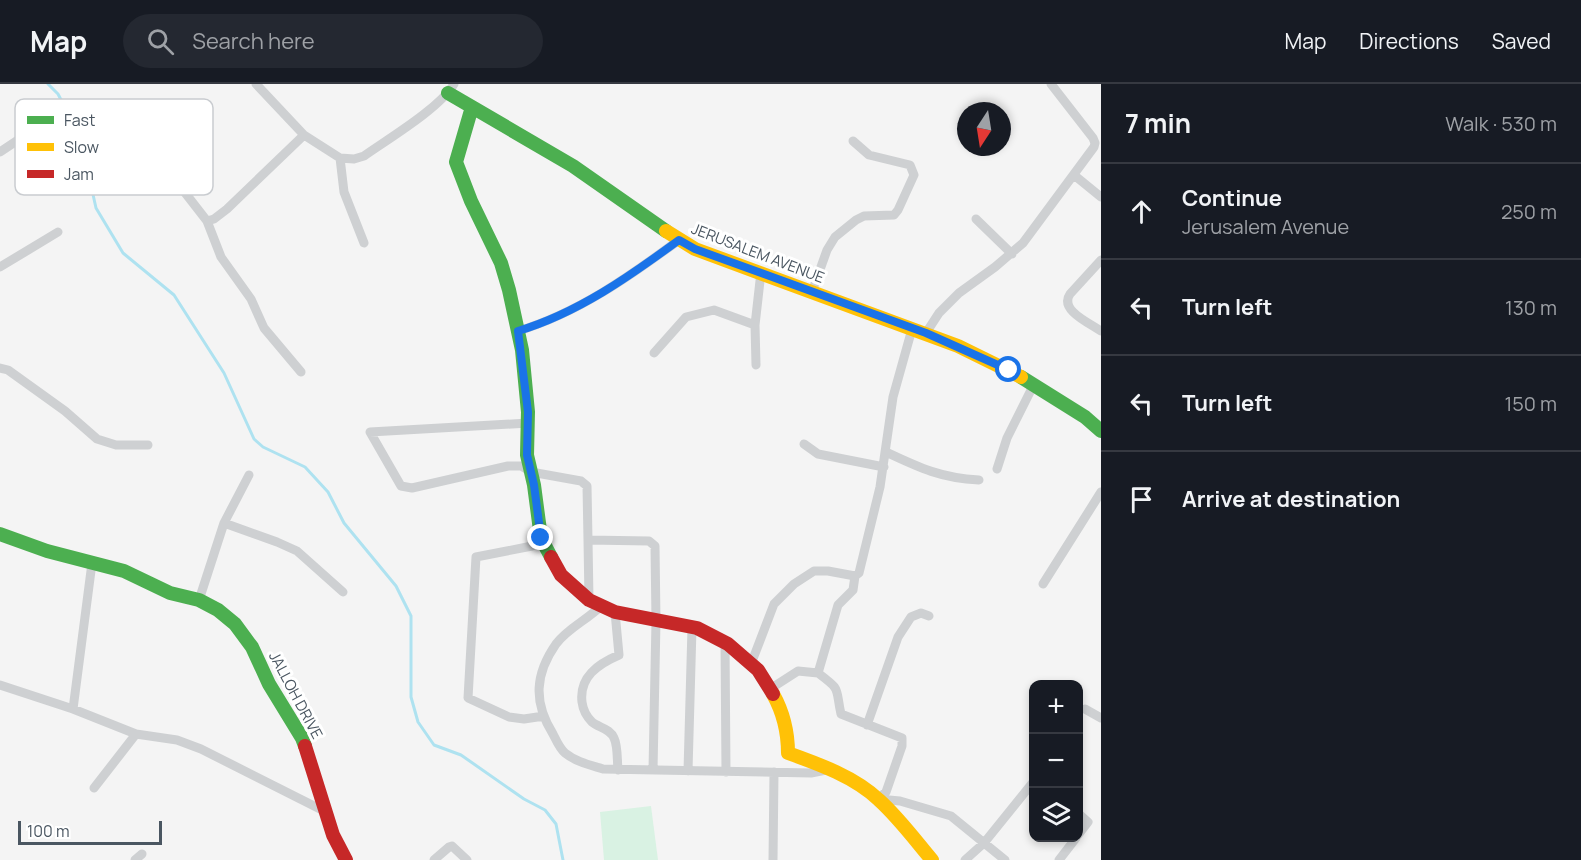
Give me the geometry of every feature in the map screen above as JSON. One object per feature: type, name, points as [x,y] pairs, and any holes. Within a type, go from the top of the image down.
[{"type":"street","points":[[256,84],[304,135],[340,158],[354,159],[364,156],[451,89]]},
{"type":"street","points":[[926,333],[939,313],[959,293],[1012,254],[1023,243],[1095,143],[1051,84]]},
{"type":"street","name":"JERUSALEM AVENUE","points":[[451,89],[472,107],[573,166],[656,225],[695,249],[926,333],[1009,370],[1085,417],[1101,431]]},
{"type":"street","points":[[472,107],[456,162],[471,201],[501,263],[522,350],[528,423],[527,455],[541,538],[561,575],[595,603],[615,612],[692,628],[725,642],[758,670],[778,703],[788,735],[788,753],[806,759],[857,785],[878,799],[932,860]]},
{"type":"street","points":[[207,220],[214,219],[227,209],[304,135]]},
{"type":"street","points":[[812,292],[827,250],[835,237],[855,220],[864,216],[894,214],[914,175],[910,165],[869,155],[853,141]]},
{"type":"street","points":[[0,152],[15,142]]},
{"type":"street","points":[[340,158],[344,192],[364,243]]},
{"type":"street","points":[[1074,175],[1101,197]]},
{"type":"street","points":[[188,195],[207,220],[220,257],[251,299],[264,328],[301,372]]},
{"type":"street","points":[[976,219],[1012,254]]},
{"type":"street","points":[[0,267],[58,232]]},
{"type":"street","points":[[518,331],[563,315],[638,270],[679,240]]},
{"type":"street","points":[[1101,260],[1066,299],[1066,305],[1070,310],[1101,331]]},
{"type":"street","points":[[756,365],[755,325],[761,272]]},
{"type":"street","points":[[654,353],[686,317],[714,310],[755,325]]},
{"type":"street","points":[[751,664],[774,604],[794,584],[814,571],[828,570],[855,576],[860,573],[884,467],[892,397],[912,329]]},
{"type":"street","points":[[0,368],[8,370],[65,411],[97,439],[116,445],[148,445]]},
{"type":"street","points":[[997,469],[1007,438],[1034,384]]},
{"type":"street","points":[[528,423],[370,432],[400,486],[412,488],[508,466],[521,466],[531,472],[570,478],[581,481],[587,486],[588,540],[595,603],[558,642],[544,664],[539,682],[539,703],[563,752],[579,761],[603,769],[811,773],[826,770]]},
{"type":"street","points":[[804,444],[818,454],[884,467]]},
{"type":"street","points":[[886,452],[929,472],[961,479],[979,480]]},
{"type":"street","points":[[199,600],[224,523],[249,475]]},
{"type":"street","points":[[1043,584],[1101,492]]},
{"type":"street","points":[[224,523],[297,551],[343,592]]},
{"type":"street","name":"JALLOH DRIVE","points":[[0,534],[47,552],[135,576],[170,593],[199,600],[218,610],[236,624],[252,647],[269,684],[302,738],[333,835],[346,860]]},
{"type":"street","points":[[541,538],[532,546],[476,557],[468,698],[509,717],[524,719],[544,716]]},
{"type":"street","points":[[588,540],[649,541],[655,546],[653,770]]},
{"type":"street","points":[[73,709],[92,563]]},
{"type":"street","points":[[818,673],[838,605],[853,590],[855,576]]},
{"type":"street","points":[[615,612],[619,655],[605,661],[589,674],[582,686],[582,699],[584,712],[593,723],[610,732],[615,739],[618,770]]},
{"type":"street","points":[[867,725],[898,637],[911,617],[921,613],[929,616]]},
{"type":"street","points":[[688,771],[692,628]]},
{"type":"street","points":[[725,642],[726,772]]},
{"type":"street","points":[[770,689],[798,671],[818,673],[834,685],[839,693],[841,714],[902,738],[902,746],[886,792],[878,799]]},
{"type":"street","points":[[0,685],[73,709],[136,734],[177,740],[201,749],[326,812]]},
{"type":"street","points":[[1085,709],[1101,718]]},
{"type":"street","points":[[94,788],[136,734]]},
{"type":"street","points":[[773,860],[774,772]]},
{"type":"street","points":[[965,860],[984,843],[1029,787]]},
{"type":"street","points":[[878,799],[900,801],[951,816],[1005,860]]},
{"type":"street","points":[[1059,860],[1072,842]]},
{"type":"street","points":[[434,860],[452,846],[467,860]]},
{"type":"green space","points":[[651,806],[658,860],[604,860],[600,812]]},
{"type":"waterway","points":[[48,84],[61,99]]},
{"type":"waterway","points":[[93,195],[96,208],[123,253],[174,295],[224,373],[254,439],[263,447],[305,467],[328,492],[344,523],[396,586],[411,616],[411,697],[418,722],[434,745],[461,755],[524,799],[545,810],[556,824],[563,860]]},
{"type":"traffic: fast","points":[[448,93],[573,166],[666,231]]},
{"type":"traffic: fast","points":[[472,107],[456,162],[471,201],[501,263],[509,290],[522,350],[528,412],[527,455],[534,485],[541,538],[551,557]]},
{"type":"traffic: fast","points":[[1021,377],[1085,417],[1101,431]]},
{"type":"traffic: fast","points":[[0,534],[47,551],[124,571],[170,593],[199,600],[218,610],[235,624],[252,647],[269,684],[305,746]]},
{"type":"traffic: slow","points":[[666,231],[695,249],[958,346],[1021,377]]},
{"type":"traffic: slow","points":[[773,694],[784,722],[788,753],[859,784],[893,814],[932,860]]},
{"type":"traffic: jam","points":[[551,557],[561,575],[589,600],[615,612],[697,628],[728,644],[758,670],[773,694]]},
{"type":"traffic: jam","points":[[305,746],[333,835],[346,860]]},
{"type":"route","points":[[541,538],[534,485],[527,455],[528,412],[518,331],[563,315],[638,270],[679,240],[695,249],[926,333],[1009,370]]}]
